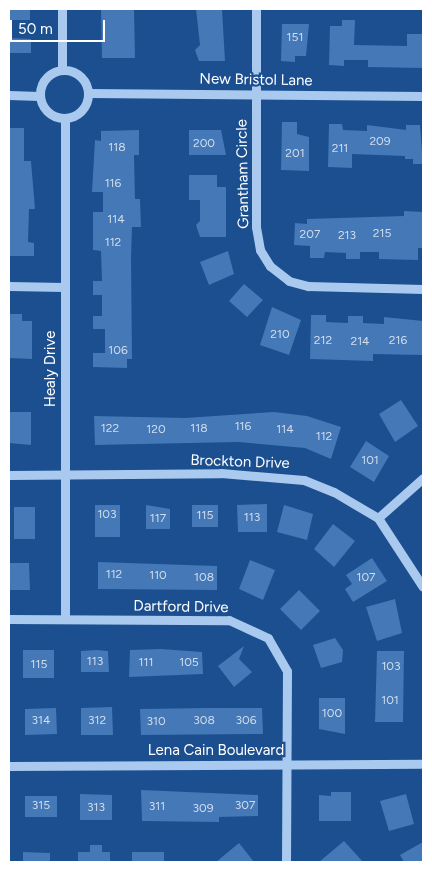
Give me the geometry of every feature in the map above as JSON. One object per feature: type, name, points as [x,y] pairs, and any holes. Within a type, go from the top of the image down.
[{"type":"street","points":[[62,9],[62,69]]},
{"type":"street","name":"Grantham Circle","points":[[256,9],[256,227],[260,250],[270,266],[289,281],[308,286],[423,289]]},
{"type":"street","points":[[62,69],[81,76],[89,93],[82,111],[65,119],[47,113],[39,96],[45,78],[62,69]]},
{"type":"street","name":"New Bristol Lane","points":[[89,93],[256,92],[423,96]]},
{"type":"street","points":[[9,95],[39,96]]},
{"type":"street","name":"Healy Drive","points":[[65,119],[65,619]]},
{"type":"street","points":[[9,286],[64,287]]},
{"type":"street","name":"Brockton Drive","points":[[9,475],[273,474],[304,480],[334,492],[378,518],[423,587]]},
{"type":"street","points":[[378,518],[423,478]]},
{"type":"street","name":"Dartford Drive","points":[[9,619],[229,620],[268,638],[287,671],[286,862]]},
{"type":"street","name":"Lena Cain Boulevard","points":[[9,766],[423,764]]},
{"type":"building","points":[[9,9],[30,9],[30,20],[9,20]]},
{"type":"building","points":[[101,9],[134,9],[135,58],[102,58]]},
{"type":"building","points":[[196,9],[222,9],[225,61],[199,61],[195,50],[200,45]]},
{"type":"building","points":[[342,20],[355,20],[354,45],[407,46],[407,34],[423,34],[423,68],[368,67],[368,60],[344,60],[344,66],[329,65],[330,26],[342,26]]},
{"type":"building","points":[[282,24],[309,24],[306,56],[295,56],[295,62],[281,61]]},
{"type":"building","points":[[9,38],[31,39],[31,53],[9,53]]},
{"type":"building","points":[[282,122],[297,122],[297,134],[309,137],[309,171],[281,170]]},
{"type":"building","points":[[329,124],[342,124],[343,130],[367,131],[367,125],[406,130],[406,125],[420,125],[423,164],[413,164],[413,159],[405,159],[405,156],[352,154],[352,168],[328,167]]},
{"type":"building","points":[[9,128],[24,128],[24,161],[31,161],[35,209],[29,209],[28,242],[34,243],[34,256],[9,256]]},
{"type":"building","points":[[139,130],[139,155],[134,155],[135,199],[140,199],[141,227],[132,227],[132,359],[127,359],[127,368],[93,367],[93,353],[105,353],[105,329],[93,329],[93,316],[102,316],[102,295],[93,295],[93,281],[102,281],[101,251],[93,250],[93,212],[103,212],[103,192],[92,192],[95,140],[101,141],[101,131]]},
{"type":"building","points":[[189,130],[221,130],[226,155],[189,155]]},
{"type":"building","points":[[189,175],[217,175],[217,187],[226,187],[226,237],[200,237],[196,225],[200,221],[200,200],[189,200]]},
{"type":"building","points":[[404,211],[423,212],[423,248],[418,248],[418,260],[379,259],[379,252],[360,252],[360,259],[346,259],[346,253],[325,252],[324,258],[310,258],[310,246],[294,245],[295,223],[307,224],[307,219],[404,216]]},
{"type":"building","points":[[228,251],[234,274],[209,285],[200,262]]},
{"type":"building","points":[[244,284],[263,300],[247,317],[229,301]]},
{"type":"building","points":[[272,307],[301,320],[289,355],[260,345]]},
{"type":"building","points":[[9,314],[22,314],[22,321],[32,321],[32,359],[9,358]]},
{"type":"building","points":[[311,315],[326,315],[326,322],[348,323],[348,316],[363,316],[363,323],[384,324],[384,317],[423,321],[423,355],[373,354],[373,361],[310,359]]},
{"type":"building","points":[[401,400],[418,426],[395,442],[379,414]]},
{"type":"building","points":[[9,412],[31,412],[31,445],[9,443]]},
{"type":"building","points":[[274,412],[307,416],[341,427],[331,459],[305,448],[238,442],[95,445],[94,416],[185,418]]},
{"type":"building","points":[[366,441],[389,456],[374,482],[350,467]]},
{"type":"building","points":[[267,504],[267,532],[238,532],[237,505]]},
{"type":"building","points":[[95,505],[120,505],[120,537],[95,537]]},
{"type":"building","points":[[146,505],[170,509],[170,529],[146,529]]},
{"type":"building","points":[[192,505],[218,505],[218,527],[192,527]]},
{"type":"building","points":[[284,505],[313,514],[307,540],[277,532]]},
{"type":"building","points":[[14,507],[35,507],[35,539],[14,539]]},
{"type":"building","points":[[333,524],[355,541],[334,567],[314,549]]},
{"type":"building","points":[[372,558],[387,581],[353,602],[345,589],[352,584],[346,575]]},
{"type":"building","points":[[250,560],[275,570],[263,600],[239,589]]},
{"type":"building","points":[[98,562],[217,566],[217,590],[98,589]]},
{"type":"building","points":[[9,563],[29,563],[30,590],[9,590]]},
{"type":"building","points":[[299,590],[320,611],[301,630],[280,609]]},
{"type":"building","points":[[395,599],[402,633],[377,641],[366,607]]},
{"type":"building","points":[[335,638],[343,650],[342,662],[321,668],[313,645]]},
{"type":"building","points":[[244,646],[239,659],[252,672],[234,687],[218,666]]},
{"type":"building","points":[[161,649],[202,652],[203,674],[129,677],[130,650]]},
{"type":"building","points":[[23,650],[54,650],[54,678],[23,678]]},
{"type":"building","points":[[81,651],[108,651],[109,672],[81,672]]},
{"type":"building","points":[[377,651],[404,651],[403,722],[375,722]]},
{"type":"building","points":[[319,698],[345,698],[345,734],[319,729]]},
{"type":"building","points":[[112,707],[113,735],[81,735],[81,708]]},
{"type":"building","points":[[56,708],[57,734],[25,735],[25,709]]},
{"type":"building","points":[[262,708],[263,734],[141,735],[140,709]]},
{"type":"building","points":[[141,790],[258,795],[258,816],[219,817],[219,822],[142,821]]},
{"type":"building","points":[[331,792],[351,792],[351,821],[319,821],[319,795],[331,796]]},
{"type":"building","points":[[80,794],[112,795],[112,820],[80,820]]},
{"type":"building","points":[[406,794],[414,824],[389,831],[380,801]]},
{"type":"building","points":[[25,796],[57,796],[57,817],[25,817]]},
{"type":"building","points":[[344,841],[363,862],[319,862]]},
{"type":"building","points":[[423,842],[423,862],[404,862],[400,855]]},
{"type":"building","points":[[239,843],[254,862],[216,862]]},
{"type":"building","points":[[90,845],[102,845],[102,852],[110,852],[110,862],[78,862],[78,852],[90,852]]},
{"type":"building","points":[[23,852],[50,853],[50,862],[23,862]]},
{"type":"building","points":[[132,852],[164,852],[164,862],[132,862]]}]
